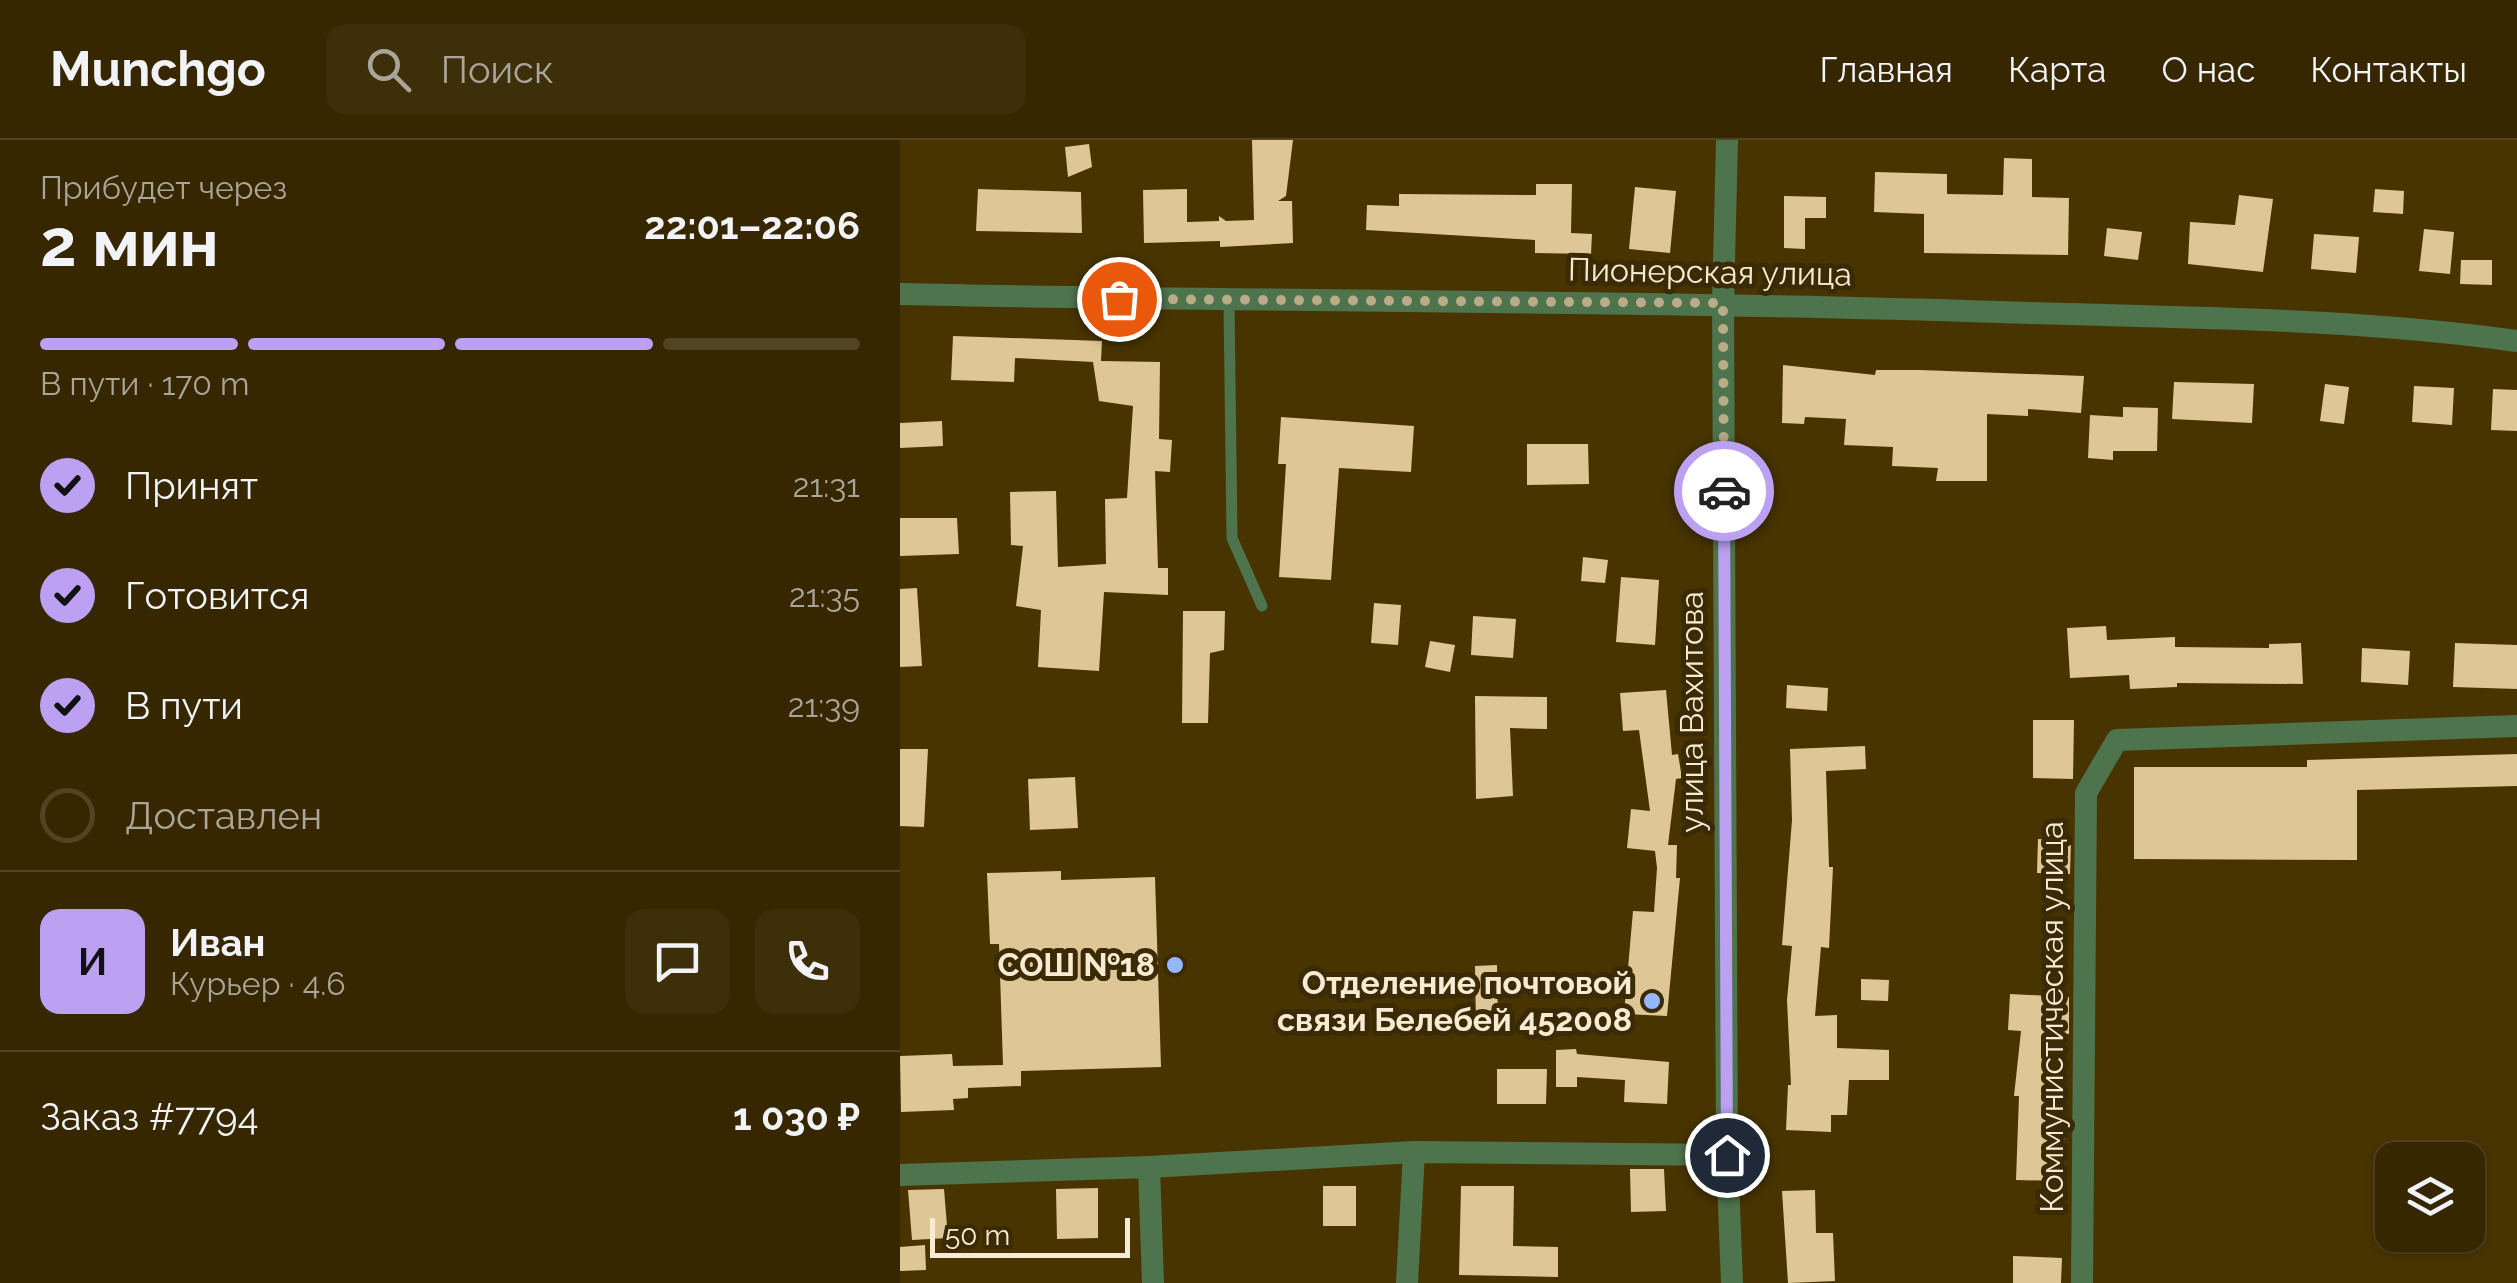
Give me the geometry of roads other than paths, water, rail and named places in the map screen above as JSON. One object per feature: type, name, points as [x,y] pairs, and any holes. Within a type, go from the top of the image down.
[{"type":"street","name":"улица Вахитова","points":[[1727,140],[1723,303],[1727,1155],[1732,1283]]},
{"type":"street","name":"Пионерская улица","points":[[900,294],[1229,302],[1723,303],[2274,321],[2517,341]]},
{"type":"street","name":"Коммунистическая улица","points":[[2082,1283],[2086,793],[2117,740],[2517,726]]},
{"type":"street","points":[[900,1175],[1148,1167],[1414,1152],[1727,1155]]},
{"type":"street","points":[[1407,1283],[1414,1152]]},
{"type":"street","points":[[1148,1167],[1153,1283]]},
{"type":"lane","points":[[1229,302],[1232,538],[1262,606]]},
{"type":"place","name":"СОШ №18","points":[[1175,965]]},
{"type":"place","name":"Отделение почтовой связи Белебей 452008","points":[[1652,1001]]}]
